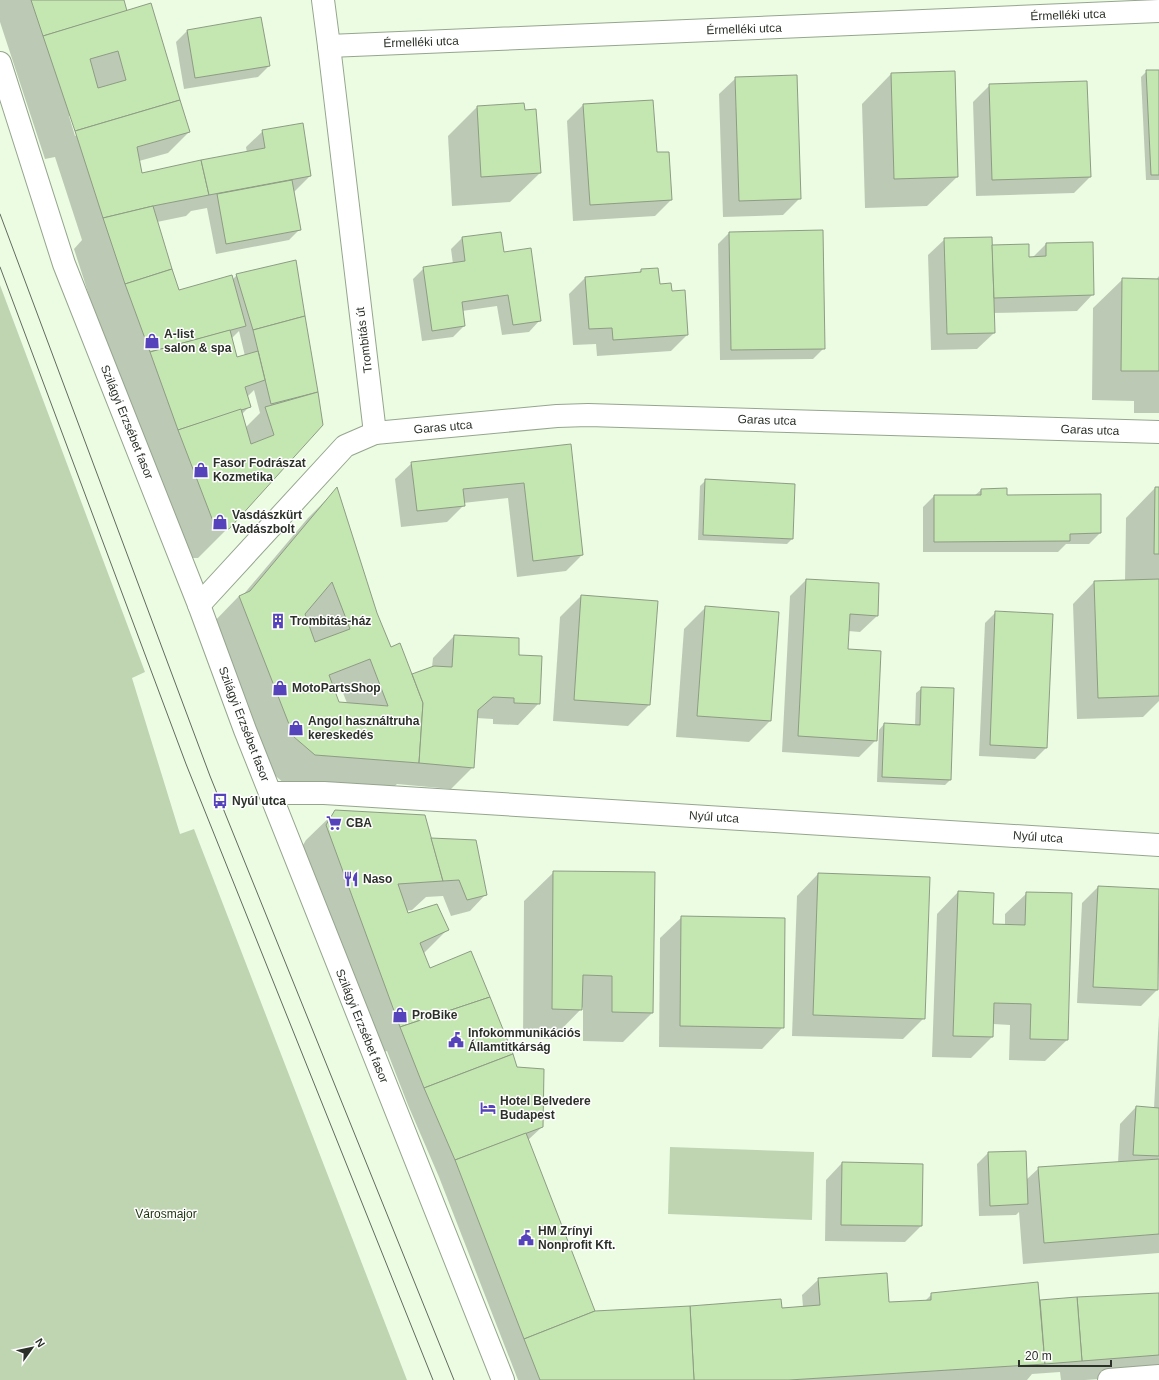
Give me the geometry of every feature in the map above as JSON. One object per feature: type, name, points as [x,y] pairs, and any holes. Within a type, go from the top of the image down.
[{"type":"street","name":"Trombitás út","points":[[323,0],[330,46],[375,433]]},
{"type":"street","name":"Érmelléki utca","points":[[330,46],[1159,11]]},
{"type":"street","name":"Szilágyi Erzsébet fasor","points":[[0,63],[64,264],[199,605],[245,730],[503,1380]]},
{"type":"street","name":"Garas utca","points":[[375,433],[557,416],[588,415],[1159,432]]},
{"type":"street","points":[[199,605],[345,446],[375,433]]},
{"type":"street","name":"Nyúl utca","points":[[270,793],[324,793],[1159,845]]},
{"type":"street","points":[[1109,1380],[1159,1376]]},
{"type":"green space","name":"Városmajor","points":[[0,285],[145,672],[132,678],[180,834],[194,829],[407,1380],[0,1380]]},
{"type":"green space","points":[[670,1147],[814,1152],[812,1220],[668,1214]]},
{"type":"building","points":[[31,0],[124,0],[127,11],[43,36]]},
{"type":"building","points":[[151,3],[180,100],[75,131],[43,36]],"holes":[[[118,51],[126,80],[98,88],[90,59]]]},
{"type":"building","points":[[261,17],[270,66],[195,78],[187,30]]},
{"type":"building","points":[[1146,70],[1159,70],[1159,175],[1151,175]]},
{"type":"building","points":[[955,71],[958,177],[894,179],[891,73]]},
{"type":"building","points":[[797,75],[801,199],[739,201],[735,77]]},
{"type":"building","points":[[1087,81],[1091,177],[992,180],[989,84]]},
{"type":"building","points":[[180,100],[190,132],[137,147],[142,173],[201,160],[209,195],[103,218],[75,131]]},
{"type":"building","points":[[653,100],[657,152],[669,152],[672,200],[590,205],[583,104]]},
{"type":"building","points":[[524,103],[525,110],[536,109],[541,173],[481,177],[477,106]]},
{"type":"building","points":[[303,123],[311,176],[209,195],[201,160],[265,148],[262,130]]},
{"type":"building","points":[[292,180],[301,230],[226,244],[217,194]]},
{"type":"building","points":[[153,206],[172,269],[125,284],[103,218]]},
{"type":"building","points":[[823,230],[825,349],[731,350],[729,232]]},
{"type":"building","points":[[501,232],[504,252],[531,248],[541,321],[513,325],[508,295],[462,302],[465,326],[432,331],[423,267],[465,261],[462,237]]},
{"type":"building","points":[[992,237],[995,333],[947,334],[944,238]]},
{"type":"building","points":[[1093,242],[1094,295],[994,298],[992,245],[1029,244],[1029,257],[1046,256],[1046,243]]},
{"type":"building","points":[[296,260],[305,316],[253,330],[236,274]]},
{"type":"building","points":[[658,268],[660,284],[671,283],[672,291],[685,290],[688,335],[613,340],[612,328],[589,329],[585,277],[641,272],[641,269]]},
{"type":"building","points":[[172,269],[179,290],[232,275],[246,326],[150,352],[125,284]]},
{"type":"building","points":[[1122,278],[1159,279],[1159,371],[1121,371]]},
{"type":"building","points":[[305,316],[318,392],[271,404],[253,330]]},
{"type":"building","points":[[230,330],[237,357],[258,351],[265,380],[245,387],[251,407],[178,430],[150,352]]},
{"type":"building","points":[[318,392],[323,425],[229,529],[216,529],[178,430],[241,409],[251,444],[274,435],[265,407]]},
{"type":"building","points":[[571,444],[583,555],[533,561],[524,483],[463,489],[465,506],[417,511],[411,462]]},
{"type":"building","points":[[705,479],[795,484],[793,539],[703,535]]},
{"type":"building","name":"Trombitás-ház","points":[[337,487],[377,613],[391,647],[400,643],[423,703],[419,763],[315,755],[294,737],[239,596],[250,591]],"holes":[[[332,582],[350,629],[315,642],[305,614]],[[370,659],[388,706],[339,702],[329,675]]]},
{"type":"building","points":[[1155,487],[1159,487],[1159,554],[1154,554]]},
{"type":"building","points":[[1007,488],[1007,495],[1101,494],[1101,533],[1070,534],[1070,541],[934,542],[934,495],[981,495],[981,489]]},
{"type":"building","points":[[806,579],[879,583],[878,616],[850,614],[848,649],[881,651],[877,741],[798,736]]},
{"type":"building","points":[[1159,579],[1159,696],[1098,698],[1094,581]]},
{"type":"building","points":[[581,595],[658,601],[650,705],[574,700]]},
{"type":"building","points":[[705,606],[779,612],[771,721],[697,716]]},
{"type":"building","points":[[995,611],[1053,614],[1047,748],[990,745]]},
{"type":"building","points":[[454,635],[519,638],[519,655],[542,656],[540,704],[514,703],[514,698],[493,697],[478,710],[474,768],[419,763],[423,703],[412,674],[434,666],[452,667]]},
{"type":"building","points":[[921,687],[954,688],[951,780],[882,777],[884,723],[920,725]]},
{"type":"building","points":[[335,810],[425,815],[443,881],[398,884],[408,913],[437,904],[449,930],[420,943],[430,968],[471,951],[490,997],[400,1027],[326,825]]},
{"type":"building","points":[[431,838],[476,840],[487,895],[467,900],[459,880],[443,881]]},
{"type":"building","points":[[553,871],[655,872],[653,1013],[612,1012],[612,976],[583,975],[582,1010],[552,1009]]},
{"type":"building","points":[[818,873],[930,877],[925,1019],[813,1015]]},
{"type":"building","points":[[1098,886],[1159,889],[1158,990],[1093,987]]},
{"type":"building","points":[[958,891],[994,893],[993,924],[1025,925],[1026,892],[1072,893],[1068,1040],[1030,1039],[1031,1004],[994,1003],[993,1037],[953,1036]]},
{"type":"building","points":[[681,916],[785,918],[784,1028],[680,1026]]},
{"type":"building","name":"Infokommunikációs Államtitkárság","points":[[490,997],[513,1054],[424,1088],[400,1027]]},
{"type":"building","name":"Hotel Belvedere Budapest","points":[[513,1054],[517,1067],[544,1069],[543,1127],[455,1160],[424,1088]]},
{"type":"building","points":[[1136,1106],[1159,1108],[1159,1156],[1133,1155]]},
{"type":"building","name":"HM Zrínyi Nonprofit Kft.","points":[[526,1133],[595,1311],[524,1339],[455,1160]]},
{"type":"building","points":[[1026,1151],[1028,1204],[990,1206],[988,1152]]},
{"type":"building","points":[[1159,1159],[1159,1234],[1044,1243],[1038,1167]]},
{"type":"building","points":[[842,1162],[923,1164],[922,1226],[841,1225]]},
{"type":"building","points":[[887,1273],[889,1302],[931,1300],[931,1293],[1038,1282],[1045,1364],[789,1380],[694,1380],[690,1306],[781,1299],[782,1308],[820,1305],[818,1278]]},
{"type":"building","points":[[1159,1293],[1159,1355],[1082,1361],[1077,1297]]},
{"type":"building","points":[[1077,1297],[1082,1361],[1045,1364],[1040,1300]]},
{"type":"building","points":[[690,1306],[694,1380],[540,1380],[524,1339],[595,1311]]},
{"type":"tram line","points":[[0,214],[210,776],[454,1380]]},
{"type":"tram line","points":[[0,267],[186,764],[433,1380]]},
{"type":"place","name":"A-list salon & spa","points":[[152,341]]},
{"type":"place","name":"Fasor Fodrászat Kozmetika","points":[[201,470]]},
{"type":"place","name":"Vasdászkürt Vadászbolt","points":[[220,522]]},
{"type":"place","name":"Trombitás-ház","points":[[278,621]]},
{"type":"place","name":"MotoPartsShop","points":[[280,688]]},
{"type":"place","name":"Angol használtruha kereskedés","points":[[296,728]]},
{"type":"place","name":"Nyúl utca","points":[[220,801]]},
{"type":"place","name":"CBA","points":[[334,823]]},
{"type":"place","name":"Naso","points":[[351,879]]},
{"type":"place","name":"ProBike","points":[[400,1015]]},
{"type":"place","name":"Infokommunikációs Államtitkárság","points":[[456,1040]]},
{"type":"place","name":"Hotel Belvedere Budapest","points":[[488,1108]]},
{"type":"place","name":"HM Zrínyi Nonprofit Kft.","points":[[526,1238]]}]
